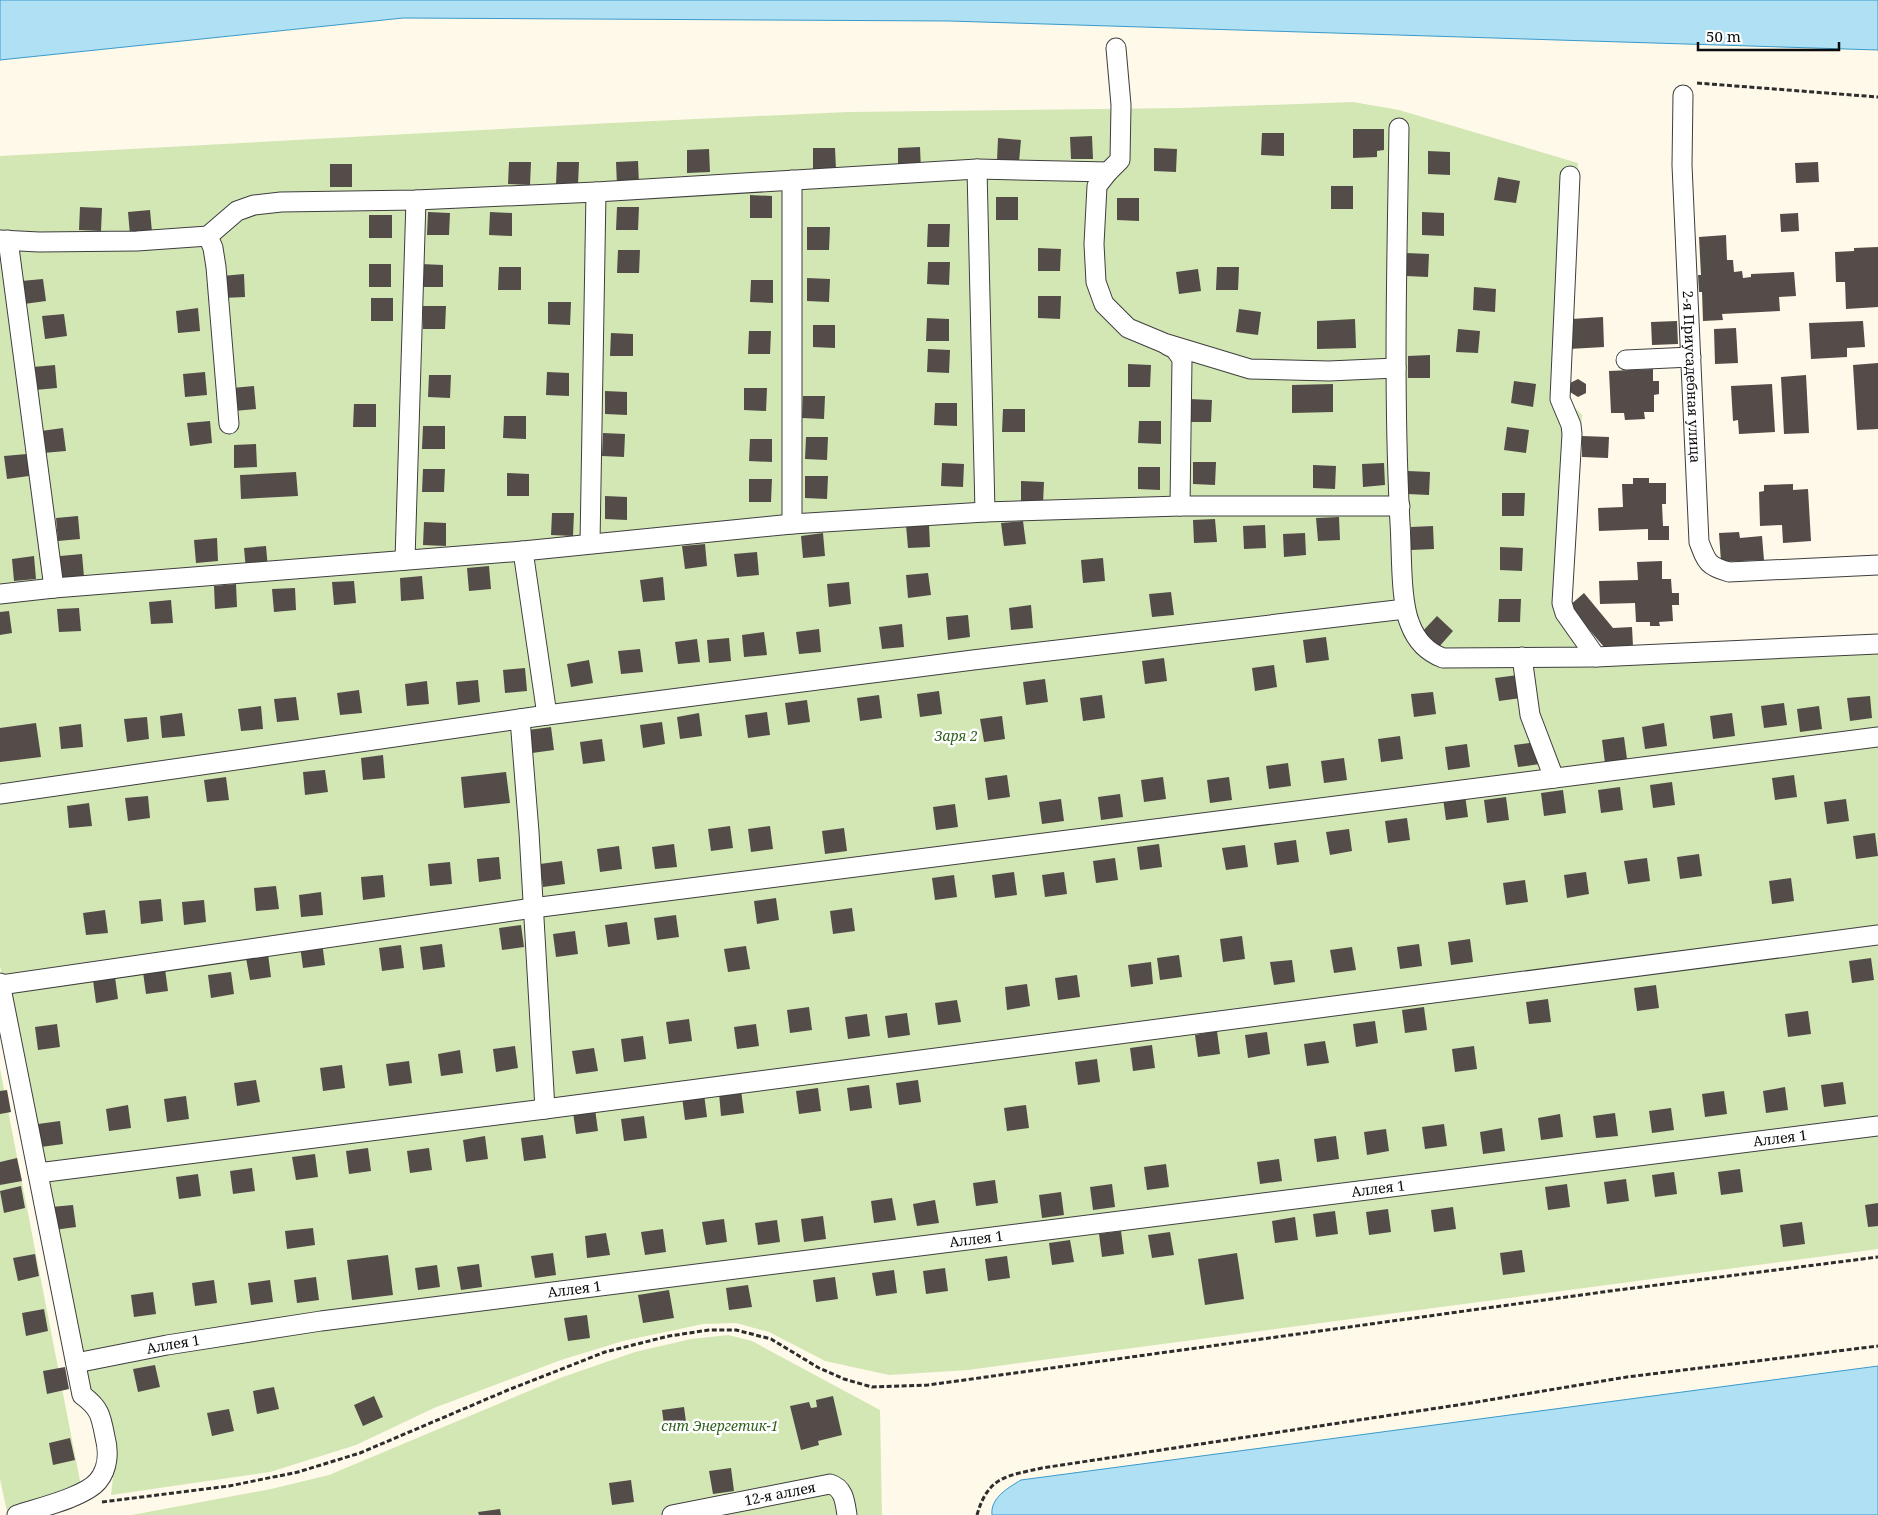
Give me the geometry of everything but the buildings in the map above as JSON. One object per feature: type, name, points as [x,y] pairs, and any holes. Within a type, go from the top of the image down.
[{"type":"street","points":[[1116,48],[1121,105],[1120,160],[1096,186],[1094,244],[1096,282],[1104,304],[1128,328],[1164,343],[1250,369],[1329,371],[1396,368]]},
{"type":"street","name":"2-я Приусадебная улица","points":[[1690,89],[1682,165],[1699,542],[1705,558],[1713,568],[1729,572],[1878,566]]},
{"type":"street","points":[[1399,128],[1396,368],[1400,506],[1405,610],[1416,638],[1434,655],[1443,658],[1596,657],[1878,644]]},
{"type":"street","points":[[54,588],[4,240],[39,242],[137,241],[208,236],[237,211],[254,205],[281,202],[416,200],[596,192],[977,169],[1108,172]]},
{"type":"street","points":[[977,169],[984,512]]},
{"type":"street","points":[[1570,176],[1560,399],[1572,434],[1562,603],[1565,613],[1596,657]]},
{"type":"street","points":[[792,180],[792,524]]},
{"type":"street","points":[[590,543],[596,192]]},
{"type":"street","points":[[405,560],[416,200]]},
{"type":"street","points":[[208,236],[213,248],[216,267],[229,424]]},
{"type":"street","points":[[1164,343],[1175,349],[1182,359],[1180,506]]},
{"type":"street","points":[[1626,360],[1691,357]]},
{"type":"street","points":[[0,594],[54,588],[523,551],[792,524],[984,512],[1180,506],[1400,506]]},
{"type":"street","points":[[523,551],[547,715]]},
{"type":"street","points":[[0,794],[547,715],[972,660],[1405,610]]},
{"type":"street","points":[[1522,657],[1530,715],[1554,778]]},
{"type":"street","points":[[520,719],[545,1109]]},
{"type":"street","points":[[17,1515],[86,1499],[106,1467],[107,1446],[98,1411],[94,1404],[82,1395],[0,984],[533,908],[1878,737]]},
{"type":"street","points":[[38,1173],[545,1109],[1878,934]]},
{"type":"street","name":"Аллея 1","points":[[76,1363],[167,1345],[321,1321],[1878,1126]]},
{"type":"street","name":"12-я аллея","points":[[672,1515],[830,1484],[840,1490],[847,1515]]},
{"type":"path","points":[[1690,89],[1878,97]]},
{"type":"path","points":[[86,1499],[230,1486],[298,1472],[360,1453],[508,1390],[605,1352],[693,1332],[736,1330],[771,1339],[819,1368],[844,1379],[872,1387],[928,1385],[1600,1292],[1878,1257]]},
{"type":"path","points":[[978,1515],[982,1499],[994,1484],[1006,1477],[1042,1468],[1471,1403],[1627,1377],[1878,1346]]},
{"type":"green space","name":"Заря 2","points":[[1353,102],[1399,110],[1578,163],[1565,398],[1582,415],[1567,607],[1601,649],[1878,635],[1878,1249],[968,1370],[889,1375],[825,1361],[769,1332],[736,1323],[703,1324],[623,1341],[561,1360],[434,1408],[356,1445],[270,1472],[111,1495],[115,1458],[88,1393],[0,966],[0,156],[847,112],[1181,108]]},
{"type":"green space","points":[[0,1069],[81,1486],[7,1512],[0,1479]]},
{"type":"green space","name":"снт Энергетик-1","points":[[728,1335],[752,1341],[880,1410],[882,1515],[132,1515],[271,1489],[329,1475],[560,1378],[635,1352],[691,1339]]},
{"type":"water","points":[[0,0],[1878,0],[1878,50],[949,21],[403,18],[0,60]]},
{"type":"water","points":[[1878,1366],[1878,1515],[992,1515],[994,1503],[1001,1494],[1021,1480]]}]
